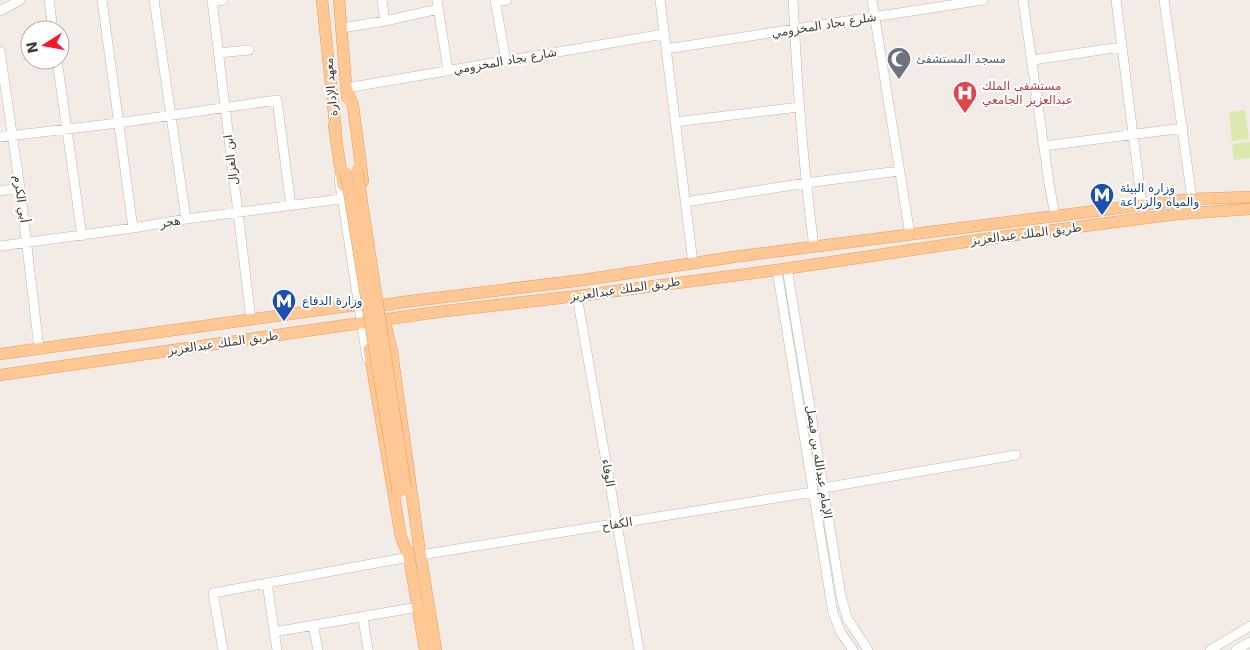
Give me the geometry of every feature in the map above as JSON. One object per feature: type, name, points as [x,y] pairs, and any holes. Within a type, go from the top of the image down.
[{"type":"main road","name":"معهد الإدارة","points":[[322,0],[334,125],[351,171]]},
{"type":"main road","name":"معهد الإدارة","points":[[339,0],[347,89],[351,171]]},
{"type":"main road","points":[[347,89],[353,106],[374,274],[384,305],[384,320],[392,356],[416,555],[418,607],[425,650]]},
{"type":"main road","points":[[334,125],[363,322],[401,537],[416,555]]},
{"type":"main road","points":[[351,171],[402,492],[436,650]]},
{"type":"main road","name":"طريق الملك عبدالعزيز","points":[[0,354],[361,304],[384,305],[1142,205],[1192,199],[1250,197]]},
{"type":"main road","name":"طريق الملك عبدالعزيز","points":[[0,375],[363,322],[782,269],[978,240],[1177,214],[1250,210]]},
{"type":"main road","points":[[652,270],[760,258],[763,261],[763,265],[761,269],[755,272]]},
{"type":"main road","points":[[358,279],[374,274]]},
{"type":"main road","points":[[370,354],[381,350],[390,352],[392,356]]},
{"type":"street","points":[[0,11],[20,0]]},
{"type":"street","points":[[49,0],[52,20]]},
{"type":"street","points":[[102,0],[133,228]]},
{"type":"street","points":[[154,0],[186,219]]},
{"type":"street","points":[[212,1],[224,0]]},
{"type":"street","points":[[382,0],[385,21]]},
{"type":"street","points":[[506,61],[495,1],[507,0]]},
{"type":"street","points":[[660,0],[693,263]]},
{"type":"street","points":[[793,0],[799,107],[814,247]]},
{"type":"street","points":[[872,0],[910,235]]},
{"type":"street","name":"شلرع بجاد المخزومي","points":[[666,49],[875,17],[938,3],[983,0]]},
{"type":"street","points":[[1023,0],[1055,216]]},
{"type":"street","points":[[1116,0],[1142,205]]},
{"type":"street","points":[[1164,0],[1192,199]]},
{"type":"street","name":"ابن الغزال","points":[[212,1],[251,319]]},
{"type":"street","points":[[341,28],[385,21],[438,5],[448,71]]},
{"type":"street","name":"شارع بجاد المخزومي","points":[[347,89],[664,34]]},
{"type":"street","points":[[1033,60],[1121,48]]},
{"type":"street","points":[[218,53],[249,50]]},
{"type":"street","name":"أبي الكرم","points":[[0,51],[20,188],[39,348]]},
{"type":"street","points":[[58,70],[82,236]]},
{"type":"street","points":[[0,137],[118,123],[277,100],[291,206]]},
{"type":"street","points":[[675,122],[799,107]]},
{"type":"street","points":[[334,125],[341,199],[361,304]]},
{"type":"street","points":[[1044,146],[1183,128]]},
{"type":"street","points":[[685,202],[899,171]]},
{"type":"street","points":[[0,191],[20,188]]},
{"type":"street","name":"هجر","points":[[0,246],[341,199]]},
{"type":"street","name":"الإمام عبدالله بن فيصل","points":[[782,269],[841,596],[847,618],[868,650]]},
{"type":"street","name":"الإمام عبدالله بن فيصل","points":[[782,269],[813,492],[833,613],[841,633],[853,650]]},
{"type":"street","name":"الوفاء","points":[[577,296],[639,650]]},
{"type":"street","points":[[363,322],[391,483]]},
{"type":"street","points":[[823,488],[1016,455]]},
{"type":"street","name":"الكفاح","points":[[223,650],[213,593],[416,555],[813,492]]},
{"type":"street","points":[[267,583],[277,650]]},
{"type":"street","points":[[274,632],[418,607]]},
{"type":"street","points":[[363,618],[368,650]]},
{"type":"street","points":[[313,625],[318,650]]},
{"type":"street","points":[[1210,650],[1250,626]]},
{"type":"street","points":[[1236,650],[1250,642]]},
{"type":"green space","points":[[1245,110],[1249,139],[1232,141],[1229,112]]},
{"type":"green space","points":[[1250,142],[1250,158],[1234,160],[1232,144]]},
{"type":"place","name":"مسجد المستشفئ","points":[[899,80]]},
{"type":"place","name":"مستشفى الملك عبدالعزيز الجامعي","points":[[965,114]]},
{"type":"place","name":"وزاره البيئة والمياه والزراعة","points":[[1102,216]]},
{"type":"place","name":"وزارة الدفاع","points":[[284,322]]}]
